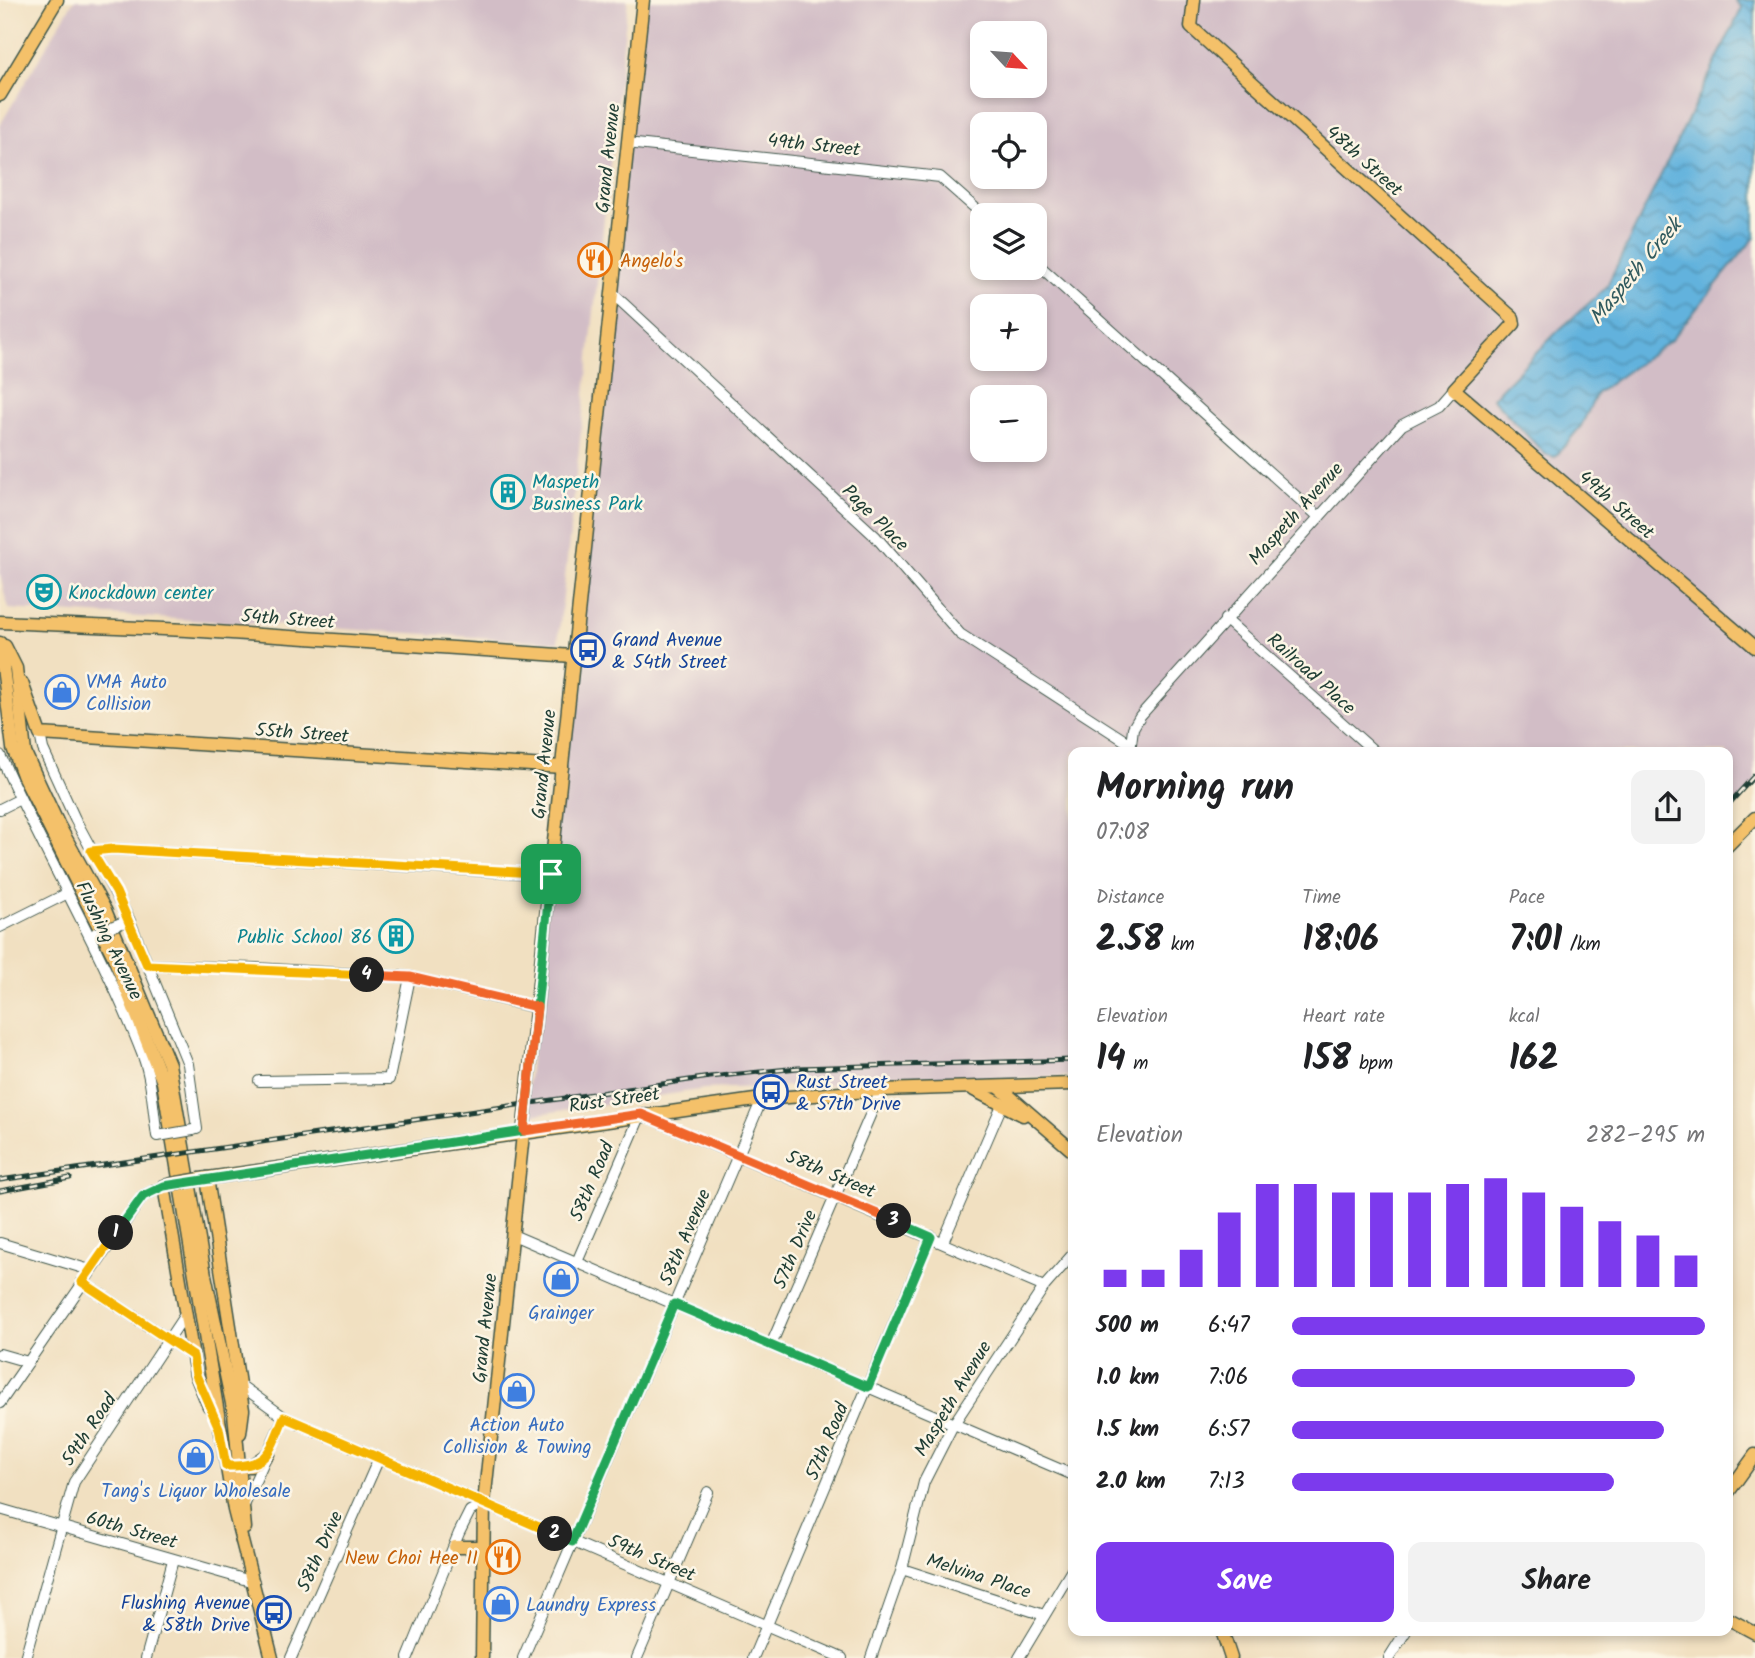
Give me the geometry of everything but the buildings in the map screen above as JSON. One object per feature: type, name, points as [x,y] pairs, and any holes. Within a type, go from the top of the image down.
[{"type":"main road","points":[[0,95],[57,0]]},
{"type":"main road","name":"Grand Avenue","points":[[482,1658],[484,1503],[643,0]]},
{"type":"main road","name":"48th Street","points":[[1194,0],[1191,27],[1514,321]]},
{"type":"main road","name":"Maspeth Avenue","points":[[1454,389],[1514,321]]},
{"type":"main road","name":"49th Street","points":[[1454,389],[1755,648]]},
{"type":"main road","name":"54th Street","points":[[0,622],[187,630],[573,656]]},
{"type":"main road","name":"Flushing Avenue","points":[[0,637],[16,668],[25,753],[58,824],[105,909],[169,1065],[205,1275],[238,1440],[245,1545]]},
{"type":"main road","name":"Flushing Avenue","points":[[0,643],[3,690],[13,748],[23,775],[99,924],[158,1064],[234,1510],[272,1658]]},
{"type":"main road","points":[[16,668],[40,734]]},
{"type":"main road","name":"55th Street","points":[[40,734],[562,767]]},
{"type":"main road","points":[[1733,840],[1755,818]]},
{"type":"main road","name":"Rust Street","points":[[168,1185],[641,1114],[762,1100],[881,1090],[1068,1084]]},
{"type":"main road","points":[[999,1087],[1068,1147]]},
{"type":"main road","points":[[970,1088],[1039,1123]]},
{"type":"main road","points":[[204,1179],[243,1410],[238,1440]]},
{"type":"main road","points":[[168,1185],[196,1375],[219,1428]]},
{"type":"main road","points":[[226,1466],[251,1466],[268,1454]]},
{"type":"main road","points":[[1733,1486],[1755,1455]]},
{"type":"main road","points":[[455,1547],[483,1547]]},
{"type":"main road","points":[[1733,1621],[1755,1633]]},
{"type":"main road","points":[[1224,1636],[1231,1658]]},
{"type":"street","name":"49th Street","points":[[627,143],[940,177],[970,204]]},
{"type":"street","points":[[1047,273],[1318,516]]},
{"type":"street","name":"Page Place","points":[[612,293],[876,537],[960,634],[1129,747]]},
{"type":"street","name":"Maspeth Avenue","points":[[1130,747],[1133,728],[1140,716],[1318,516],[1402,425],[1439,406],[1454,389]]},
{"type":"street","name":"Railroad Place","points":[[1225,620],[1369,747]]},
{"type":"street","name":"Flushing Avenue","points":[[0,755],[66,894],[93,935],[144,1059],[157,1136],[197,1129],[188,1064],[147,965],[52,771],[40,734]]},
{"type":"street","points":[[0,809],[20,799]]},
{"type":"street","points":[[91,851],[127,849],[551,874]]},
{"type":"street","points":[[0,927],[66,894]]},
{"type":"street","points":[[93,935],[126,920]]},
{"type":"street","points":[[147,965],[410,977],[537,1007]]},
{"type":"street","points":[[259,1081],[389,1079],[410,977]]},
{"type":"street","name":"57th Drive","points":[[771,1345],[881,1090]]},
{"type":"street","name":"58th Avenue","points":[[523,1658],[762,1100]]},
{"type":"street","points":[[943,1242],[1002,1105]]},
{"type":"street","name":"58th Street","points":[[641,1114],[1044,1287]]},
{"type":"street","name":"58th Road","points":[[577,1262],[641,1114]]},
{"type":"street","points":[[0,1404],[143,1196],[168,1185]]},
{"type":"street","points":[[513,1235],[1068,1473]]},
{"type":"street","name":"57th Road","points":[[753,1658],[931,1237]]},
{"type":"street","points":[[0,1243],[90,1270]]},
{"type":"street","name":"Maspeth Avenue","points":[[871,1658],[902,1569],[923,1482],[953,1425],[1044,1287],[1068,1260]]},
{"type":"street","points":[[82,1282],[193,1356]]},
{"type":"street","name":"59th Road","points":[[25,1658],[74,1482],[187,1313]]},
{"type":"street","points":[[0,1354],[28,1362]]},
{"type":"street","name":"59th Street","points":[[225,1374],[284,1417],[842,1658]]},
{"type":"street","points":[[243,1508],[284,1417]]},
{"type":"street","name":"58th Drive","points":[[291,1658],[379,1458]]},
{"type":"street","points":[[637,1658],[708,1492]]},
{"type":"street","points":[[408,1658],[470,1511],[484,1503]]},
{"type":"street","name":"60th Street","points":[[0,1508],[254,1582]]},
{"type":"street","points":[[146,1658],[173,1560]]},
{"type":"street","name":"Melvina Place","points":[[902,1569],[1044,1615]]},
{"type":"street","points":[[1018,1658],[1068,1576]]},
{"type":"street","points":[[1389,1658],[1403,1636]]},
{"type":"shaded area","points":[[74,0],[628,0],[558,642],[8,609],[0,574],[0,125]]},
{"type":"shaded area","points":[[643,0],[1735,0],[1742,8],[1606,288],[1492,398],[1545,454],[1555,457],[1581,426],[1597,393],[1671,340],[1755,237],[1755,783],[1733,810],[1733,747],[1068,747],[1068,1076],[705,1089],[525,1116]]},
{"type":"water","name":"Maspeth Creek","points":[[1735,0],[1755,0],[1755,237],[1671,340],[1597,393],[1581,426],[1555,457],[1545,454],[1492,398],[1559,330],[1606,288],[1742,8]]},
{"type":"railway","points":[[1733,799],[1755,775]]},
{"type":"railway","points":[[0,1180],[710,1077],[798,1068],[1068,1060]]},
{"type":"railway","points":[[0,1191],[70,1178]]},
{"type":"place","name":"Angelo's","points":[[595,260]]},
{"type":"place","name":"Maspeth Business Park","points":[[508,492]]},
{"type":"place","name":"Knockdown center","points":[[44,592]]},
{"type":"place","name":"Grand Avenue & 54th Street","points":[[588,650]]},
{"type":"place","name":"VMA Auto Collision","points":[[62,692]]},
{"type":"place","name":"Public School 86","points":[[396,936]]},
{"type":"place","name":"Rust Street & 57th Drive","points":[[771,1092]]},
{"type":"place","name":"Grainger","points":[[561,1279]]},
{"type":"place","name":"Action Auto Collision & Towing","points":[[517,1391]]},
{"type":"place","name":"Tang's Liquor Wholesale","points":[[196,1457]]},
{"type":"place","name":"New Choi Hee II","points":[[503,1557]]},
{"type":"place","name":"Laundry Express","points":[[501,1604]]},
{"type":"place","name":"Flushing Avenue & 58th Drive","points":[[274,1613]]},
{"type":"route","points":[[551,874],[113,849],[91,851],[116,892],[147,965],[410,977],[537,1007],[524,1131],[641,1114],[931,1237],[868,1387],[674,1304],[572,1542],[284,1417],[268,1454],[251,1466],[226,1466],[219,1428],[196,1375],[193,1356],[82,1282],[143,1196],[164,1186],[524,1131],[551,874]]}]
